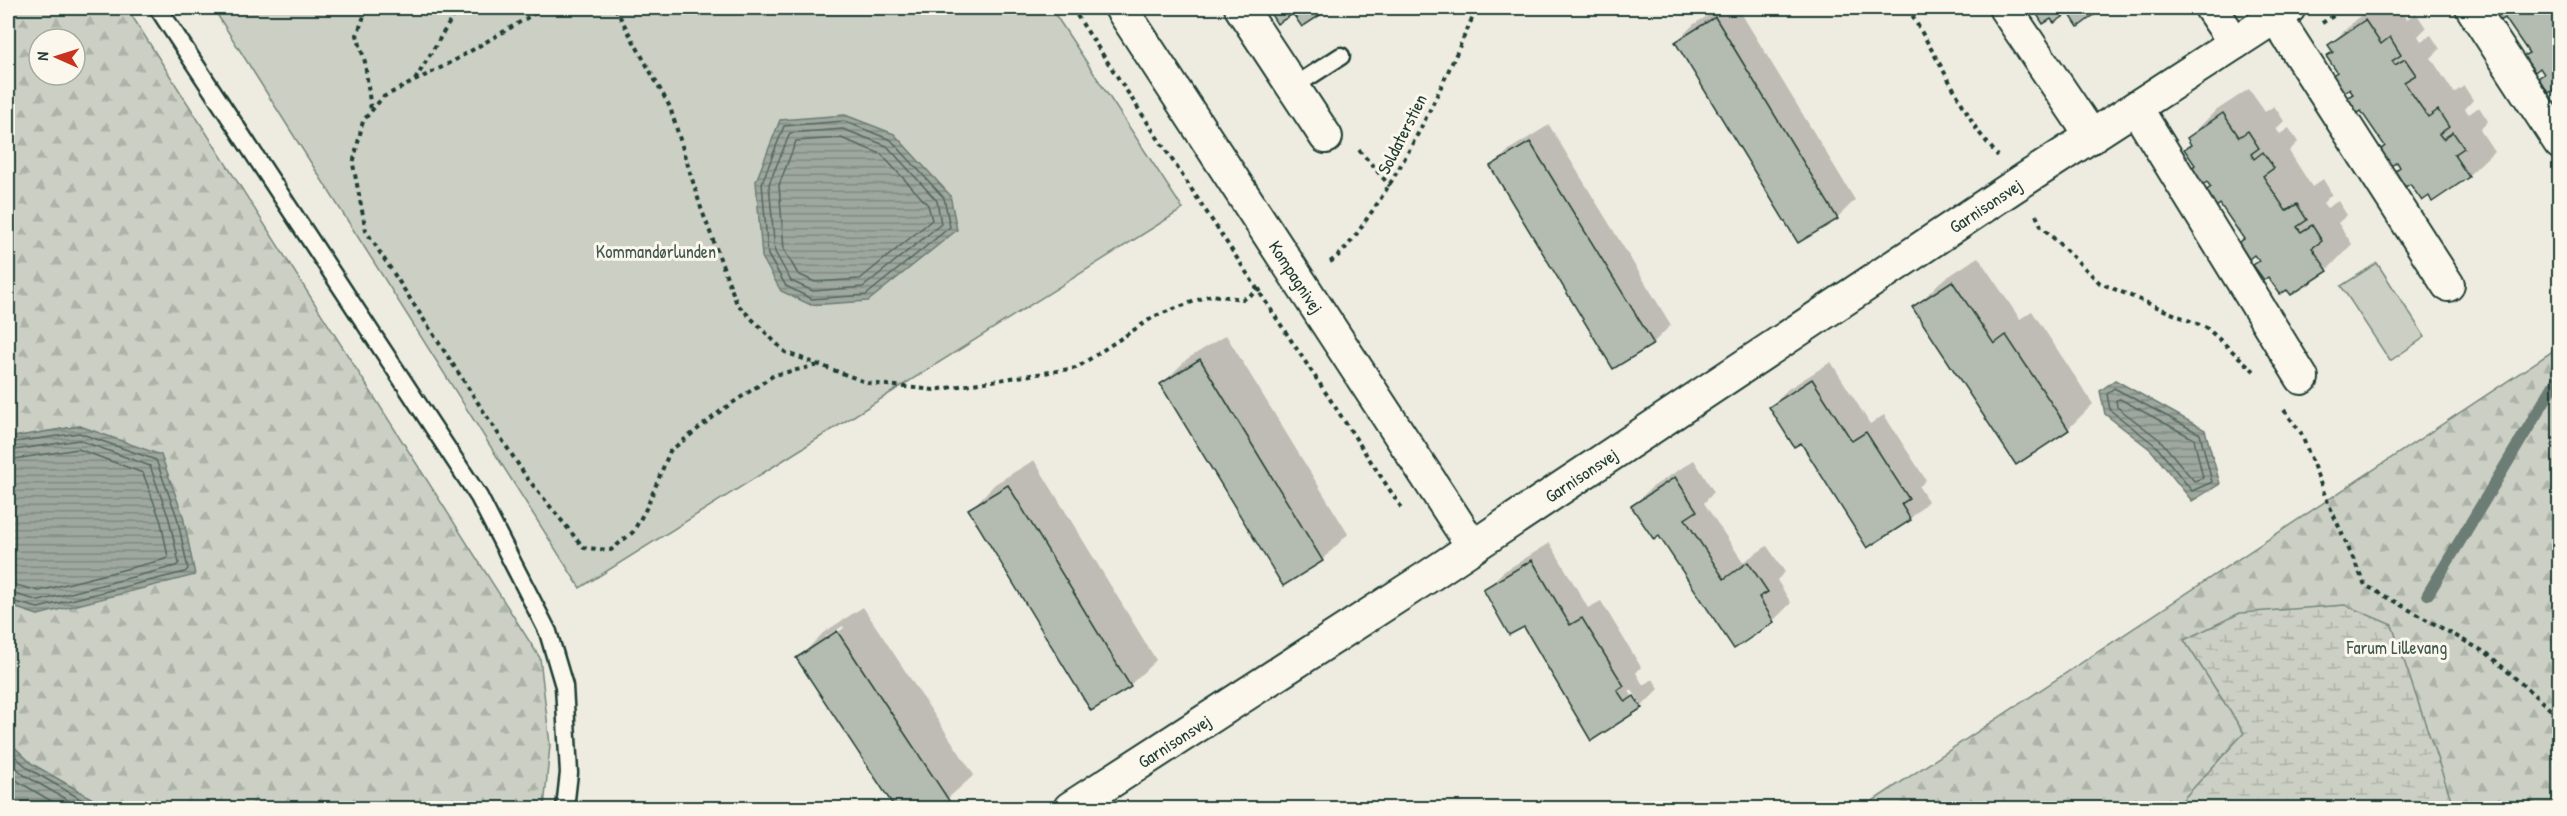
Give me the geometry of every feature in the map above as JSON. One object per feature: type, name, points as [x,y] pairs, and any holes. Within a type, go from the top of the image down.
[{"type":"street","name":"Kompagnivej","points":[[1121,8],[1473,547]]},
{"type":"street","points":[[1241,8],[1326,137]]},
{"type":"street","points":[[2005,8],[2092,137]]},
{"type":"street","points":[[2211,8],[2235,43]]},
{"type":"street","points":[[2472,8],[2559,143]]},
{"type":"street","name":"Garnisonsvej","points":[[1070,808],[1473,547],[2013,187],[2282,12],[2448,285]]},
{"type":"street","points":[[2136,108],[2302,378]]},
{"type":"lane","points":[[158,8],[479,497],[548,632],[564,686],[569,773],[565,808]]},
{"type":"lane","points":[[1293,87],[1341,56]]},
{"type":"path","points":[[367,8],[357,35],[365,62],[371,111]]},
{"type":"path","points":[[415,81],[458,8]]},
{"type":"path","points":[[544,8],[383,97],[363,121],[353,164],[366,231],[526,478],[584,548],[611,550],[633,532],[670,452],[722,410],[774,375],[819,365]]},
{"type":"path","points":[[615,8],[670,107],[701,208],[737,304],[785,352],[868,383],[934,390],[1076,369],[1155,316],[1210,296],[1243,299],[1259,291]]},
{"type":"path","points":[[1072,8],[1408,518]]},
{"type":"path","name":"Soldaterstien","points":[[1332,262],[1359,231],[1390,186],[1422,128],[1477,8]]},
{"type":"path","points":[[1908,8],[1977,130],[1997,155],[2013,187],[2034,212],[2041,225],[2100,283],[2207,328],[2259,376]]},
{"type":"path","points":[[1326,137],[1348,136],[1390,186]]},
{"type":"path","points":[[2280,405],[2301,433],[2326,498],[2365,585],[2488,654],[2559,717]]},
{"type":"green space","points":[[8,8],[127,8],[540,658],[550,745],[544,808],[108,808],[32,764],[8,741],[8,605],[38,615],[80,426],[8,438]]},
{"type":"green space","name":"Kommandørlunden","points":[[213,8],[1051,8],[1183,209],[580,588]]},
{"type":"green space","points":[[2377,263],[2425,337],[2390,361],[2341,286]]},
{"type":"green space","name":"Farum Lillevang","points":[[2559,347],[2559,808],[1862,808]]},
{"type":"green space","points":[[2345,605],[2392,625],[2454,808],[2175,808],[2244,733],[2184,640],[2240,613]]},
{"type":"water","points":[[845,115],[894,134],[950,195],[957,230],[868,301],[811,305],[781,291],[762,257],[756,181],[780,120]]},
{"type":"water","points":[[2115,380],[2205,430],[2220,484],[2192,501],[2151,450],[2105,414],[2100,391]]},
{"type":"water","points":[[80,426],[161,455],[183,516],[195,575],[38,615],[8,605],[8,438]]},
{"type":"water","points":[[8,741],[32,764],[108,808],[8,808]]},
{"type":"building","points":[[1267,8],[1331,8],[1302,27],[1293,14],[1277,24]]},
{"type":"building","points":[[2033,8],[2090,8],[2094,15],[2078,27],[2069,13],[2054,23],[2051,19],[2043,24]]},
{"type":"building","points":[[2491,8],[2560,8],[2560,99],[2553,90],[2549,93],[2538,78],[2544,74],[2540,68],[2535,72],[2523,56],[2529,53],[2505,18],[2500,21]]},
{"type":"building","points":[[1715,17],[1838,219],[1798,243],[1675,42]]},
{"type":"building","points":[[2365,20],[2381,44],[2390,37],[2401,55],[2392,61],[2395,65],[2405,59],[2416,75],[2404,82],[2428,117],[2438,110],[2449,127],[2439,134],[2443,139],[2453,132],[2464,148],[2454,155],[2469,177],[2432,202],[2429,196],[2422,201],[2410,184],[2405,187],[2395,171],[2400,167],[2397,162],[2391,166],[2380,150],[2385,146],[2361,111],[2357,114],[2346,98],[2353,94],[2349,89],[2343,93],[2331,76],[2337,72],[2326,56],[2333,52],[2328,45]]},
{"type":"building","points":[[2223,113],[2239,137],[2248,131],[2259,148],[2251,154],[2254,159],[2263,152],[2274,168],[2263,176],[2286,211],[2297,204],[2307,220],[2297,227],[2301,232],[2312,225],[2322,241],[2312,248],[2328,271],[2291,295],[2287,290],[2280,294],[2268,277],[2264,280],[2253,265],[2259,261],[2254,255],[2249,259],[2238,243],[2244,239],[2220,204],[2215,208],[2204,192],[2211,187],[2207,182],[2201,186],[2189,170],[2195,165],[2184,149],[2191,145],[2187,138]]},
{"type":"building","points":[[1530,142],[1654,344],[1613,369],[1490,166]]},
{"type":"building","points":[[1952,281],[1994,344],[2006,335],[2069,430],[2016,465],[1912,307]]},
{"type":"building","points":[[1200,359],[1323,561],[1283,586],[1160,384]]},
{"type":"building","points":[[1812,379],[1852,441],[1866,432],[1909,499],[1901,504],[1911,520],[1867,548],[1801,443],[1794,447],[1769,407]]},
{"type":"building","points":[[1675,477],[1697,511],[1685,519],[1724,579],[1748,562],[1768,592],[1759,597],[1774,622],[1734,649],[1659,536],[1654,540],[1631,506]]},
{"type":"building","points":[[1008,485],[1131,687],[1091,711],[968,509]]},
{"type":"building","points":[[1532,560],[1570,625],[1582,618],[1624,686],[1617,690],[1625,702],[1634,696],[1642,708],[1591,741],[1524,627],[1509,635],[1483,589]]},
{"type":"building","points":[[837,631],[950,802],[940,808],[895,808],[796,658]]},
{"type":"waterway","points":[[2428,594],[2560,375]]}]
